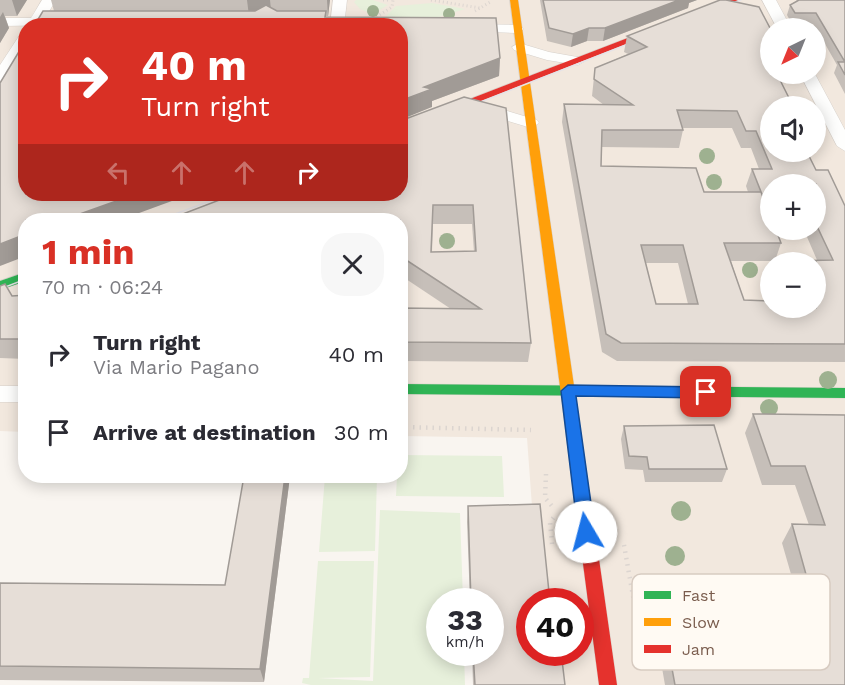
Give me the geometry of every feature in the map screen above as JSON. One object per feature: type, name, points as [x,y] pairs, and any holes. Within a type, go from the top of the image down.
[{"type":"street","points":[[38,18],[49,0]]},
{"type":"street","points":[[338,18],[340,0]]},
{"type":"street","points":[[514,0],[608,685]]},
{"type":"street","points":[[408,127],[734,0]]},
{"type":"street","points":[[769,0],[779,18]]},
{"type":"street","points":[[0,22],[18,23]]},
{"type":"street","points":[[450,28],[517,29]]},
{"type":"street","points":[[519,47],[547,56],[578,61]]},
{"type":"street","points":[[0,77],[18,49]]},
{"type":"street","points":[[812,84],[845,146]]},
{"type":"street","points":[[466,104],[531,123]]},
{"type":"street","points":[[0,286],[18,279]]},
{"type":"street","points":[[408,389],[845,393]]},
{"type":"street","points":[[0,394],[18,394]]},
{"type":"path","points":[[376,18],[392,7],[390,0],[383,0]]},
{"type":"path","points":[[430,0],[481,8]]},
{"type":"path","points":[[408,427],[531,430]]},
{"type":"path","points":[[546,474],[545,498],[552,504],[554,519],[550,522],[552,544]]},
{"type":"path","points":[[624,545],[632,590]]},
{"type":"shaded area","points":[[0,0],[732,0],[408,126],[408,18],[18,18],[18,201],[214,201],[183,213],[18,213],[18,277],[0,284]]},
{"type":"shaded area","points":[[737,0],[845,0],[845,685],[560,685],[555,666],[594,666],[594,588],[544,588],[533,520],[527,438],[408,436],[408,213],[233,213],[338,201],[408,201],[408,128]]},
{"type":"shaded area","points":[[18,280],[18,432],[0,431],[0,287]]},
{"type":"green space","points":[[356,0],[373,0],[388,5],[373,14],[360,9],[354,2]]},
{"type":"green space","points":[[432,3],[465,9],[436,18],[384,18],[396,6]]},
{"type":"green space","points":[[408,455],[502,456],[504,497],[396,496],[397,483],[408,483]]},
{"type":"green space","points":[[324,483],[377,483],[375,551],[319,552]]},
{"type":"green space","points":[[380,510],[460,513],[463,588],[426,588],[426,666],[464,666],[465,685],[311,685],[302,683],[303,678],[309,678],[318,561],[374,561],[370,677],[318,678],[373,681]]},
{"type":"building","points":[[543,0],[679,0],[605,28],[589,28],[573,34],[549,28]]},
{"type":"building","points":[[720,0],[759,7],[765,18],[760,18],[760,84],[782,84],[788,96],[760,96],[760,140],[756,131],[746,131],[737,111],[677,110],[683,130],[602,130],[601,166],[696,168],[704,192],[760,192],[760,240],[780,240],[781,243],[724,243],[744,300],[760,301],[760,318],[826,318],[826,260],[833,260],[824,240],[826,240],[826,174],[760,174],[760,189],[752,169],[772,169],[769,162],[812,162],[816,170],[828,170],[845,206],[845,344],[621,343],[606,334],[564,104],[633,105],[594,79],[595,68],[647,47],[627,36]],"holes":[[[641,245],[683,245],[698,304],[656,304]]]},
{"type":"building","points":[[799,0],[845,0],[845,62],[826,30],[826,18],[819,18],[816,13],[795,13],[790,5]]},
{"type":"building","points":[[266,5],[277,11],[326,11],[325,17],[496,18],[500,58],[424,87],[432,89],[408,98],[408,18],[39,18],[43,11],[255,11]]},
{"type":"building","points":[[18,53],[18,201],[116,201],[83,213],[18,213],[18,237],[0,244],[0,83]]},
{"type":"building","points":[[838,62],[845,62],[845,75]]},
{"type":"building","points":[[464,97],[506,108],[531,343],[408,342],[408,308],[481,309],[408,261],[408,213],[185,213],[217,201],[408,201],[408,118]],"holes":[[[433,205],[473,205],[476,251],[431,252]]]},
{"type":"building","points":[[5,284],[12,296],[18,296],[18,339],[0,339],[0,286]]},
{"type":"building","points":[[753,414],[845,415],[845,685],[675,685],[672,670],[830,670],[830,574],[806,574],[792,524],[825,525],[805,466],[771,466]]},
{"type":"building","points":[[714,425],[727,469],[649,469],[647,457],[629,456],[624,426]]},
{"type":"building","points":[[243,483],[284,483],[260,669],[0,666],[0,583],[225,585]]},
{"type":"building","points":[[540,504],[549,588],[516,588],[516,666],[563,666],[565,685],[475,685],[474,666],[504,666],[504,588],[471,588],[468,506]]},
{"type":"tram line","points":[[719,9],[741,0]]},
{"type":"tram line","points":[[465,108],[641,39]]},
{"type":"tram line","points":[[178,213],[210,201]]},
{"type":"tram line","points":[[0,289],[18,282]]},
{"type":"traffic: fast","points":[[0,286],[18,279]]},
{"type":"traffic: fast","points":[[408,389],[845,393]]},
{"type":"traffic: slow","points":[[514,0],[583,503]]},
{"type":"traffic: jam","points":[[408,127],[734,0]]},
{"type":"traffic: jam","points":[[583,503],[608,685]]},
{"type":"route","points":[[586,532],[568,391],[706,392]]}]
